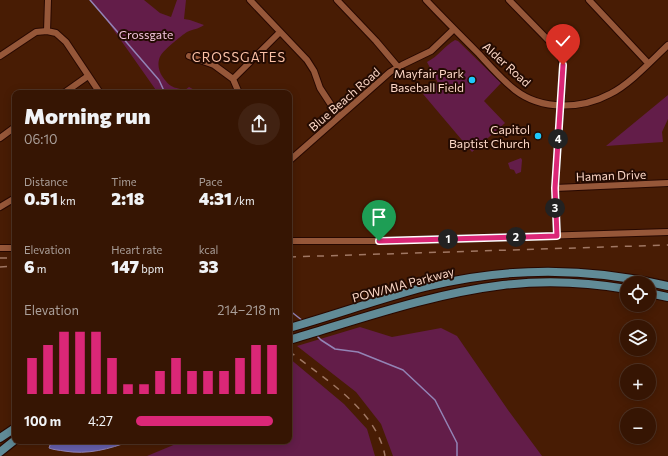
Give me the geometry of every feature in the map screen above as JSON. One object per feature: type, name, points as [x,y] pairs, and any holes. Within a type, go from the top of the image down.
[{"type":"main road","name":"POW/MIA Parkway","points":[[292,327],[432,286],[478,277],[544,272],[593,273],[642,280],[668,286]]},
{"type":"main road","name":"POW/MIA Parkway","points":[[292,339],[446,295],[504,285],[564,283],[620,288]]},
{"type":"main road","points":[[656,294],[668,297]]},
{"type":"main road","points":[[0,438],[12,430]]},
{"type":"main road","points":[[0,452],[12,442]]},
{"type":"street","points":[[47,31],[48,0]]},
{"type":"street","points":[[250,0],[307,60],[314,71],[320,88],[339,117]]},
{"type":"street","points":[[338,0],[398,67]]},
{"type":"street","name":"Alder Road","points":[[426,0],[516,91],[543,103],[573,106],[610,94],[620,88],[668,45]]},
{"type":"street","points":[[509,0],[560,55],[563,69],[555,188],[557,236]]},
{"type":"street","points":[[589,0],[648,63]]},
{"type":"street","name":"Blue Beach Road","points":[[292,158],[390,72],[431,51],[454,29]]},
{"type":"street","points":[[0,56],[31,34],[41,31],[56,33],[66,42],[98,90]]},
{"type":"street","points":[[233,79],[280,32]]},
{"type":"street","points":[[190,56],[214,65],[233,79],[238,90]]},
{"type":"street","points":[[68,90],[88,76]]},
{"type":"street","points":[[0,138],[12,129]]},
{"type":"street","name":"Haman Drive","points":[[555,188],[668,183]]},
{"type":"street","points":[[0,207],[12,200]]},
{"type":"street","points":[[292,241],[379,241],[668,232]]},
{"type":"street","points":[[0,248],[12,248]]},
{"type":"green space","name":"Crossgate","points":[[90,0],[144,0],[160,13],[171,17],[177,0],[186,0],[184,19],[204,25],[187,32],[177,39],[161,55],[159,63],[161,74],[167,82],[171,86],[185,90],[156,90],[108,22]]},
{"type":"green space","points":[[455,40],[458,41],[501,83],[484,101],[505,123],[472,152],[423,94],[438,83],[427,62]]},
{"type":"green space","name":"Crossgate","points":[[189,87],[194,90],[185,90]]},
{"type":"green space","points":[[668,95],[668,119],[662,132],[663,142],[606,146]]},
{"type":"green space","points":[[521,158],[521,172],[516,174],[514,170],[510,169],[508,163]]},
{"type":"green space","points":[[360,327],[392,337],[441,328],[457,336],[542,456],[393,456],[381,424],[356,392],[297,346]]},
{"type":"green space","points":[[292,361],[344,404],[367,429],[375,456],[147,456],[176,444],[292,444]]},
{"type":"shaded area","points":[[121,444],[90,452],[55,450],[49,448],[50,445]]},
{"type":"waterway","points":[[90,0],[159,80],[164,90]]},
{"type":"waterway","points":[[292,312],[303,321]]},
{"type":"waterway","points":[[316,335],[335,349],[358,352],[403,370],[435,400],[457,443],[457,456]]},
{"type":"railway","points":[[292,257],[668,245]]},
{"type":"railway","points":[[0,258],[12,258]]},
{"type":"railway","points":[[0,267],[12,266]]},
{"type":"railway","points":[[292,353],[347,396],[360,410],[380,439],[385,456]]},
{"type":"place","name":"Mayfair Park Baseball Field","points":[[472,80]]},
{"type":"place","name":"Capitol Baptist Church","points":[[538,136]]},
{"type":"district","name":"CROSSGATES","points":[[239,57]]},
{"type":"route","points":[[379,241],[557,236],[555,188],[563,65]]}]
